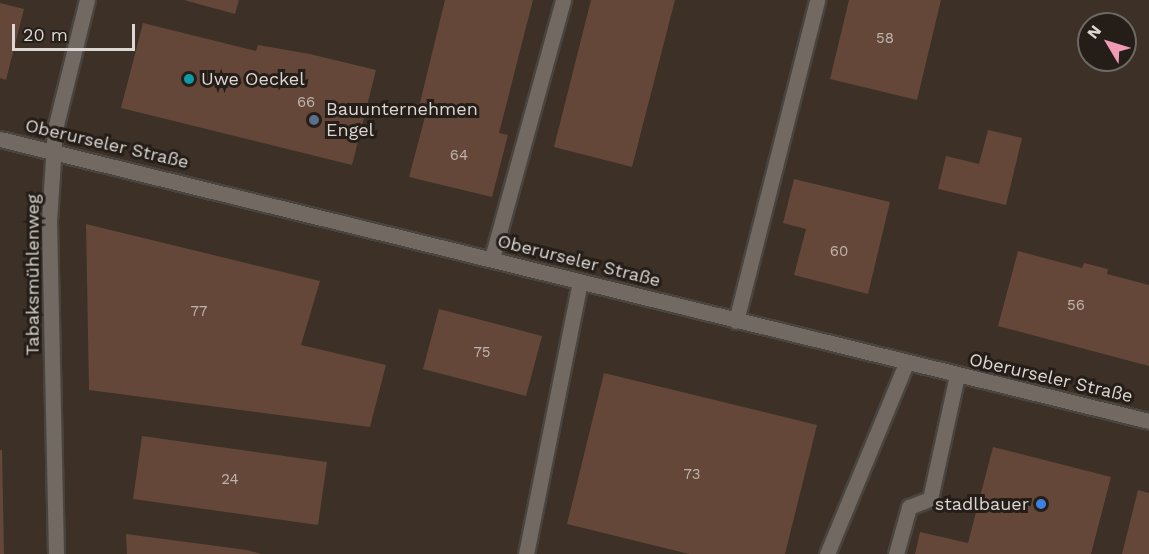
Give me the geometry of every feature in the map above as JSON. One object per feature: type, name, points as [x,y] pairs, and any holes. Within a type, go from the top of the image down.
[{"type":"street","name":"Tabaksmühlenweg","points":[[56,554],[50,221],[54,152],[87,0]]},
{"type":"street","points":[[492,258],[562,0]]},
{"type":"street","points":[[736,321],[817,0]]},
{"type":"street","name":"Oberurseler Straße","points":[[0,139],[1149,421]]},
{"type":"street","points":[[526,554],[580,282]]},
{"type":"street","points":[[827,554],[906,363]]},
{"type":"street","points":[[896,554],[909,507],[930,499],[957,375]]},
{"type":"shaded area","points":[[0,0],[1149,0],[1149,554],[0,554]]},
{"type":"building","points":[[184,0],[239,0],[235,14]]},
{"type":"building","points":[[445,0],[533,0],[499,133],[508,135],[492,197],[409,177],[425,117],[417,115]]},
{"type":"building","points":[[591,0],[675,0],[632,167],[554,147]]},
{"type":"building","points":[[849,0],[941,0],[917,100],[830,79]]},
{"type":"building","points":[[0,3],[24,9],[6,80],[0,78]]},
{"type":"building","points":[[143,23],[256,51],[258,45],[310,54],[376,70],[352,165],[121,108]]},
{"type":"building","points":[[988,130],[1022,138],[1006,205],[938,189],[946,156],[979,164]]},
{"type":"building","points":[[794,179],[890,202],[868,294],[794,275],[806,229],[783,223]]},
{"type":"building","points":[[86,224],[320,281],[301,345],[386,365],[370,427],[89,390]]},
{"type":"building","points":[[1018,251],[1082,268],[1084,263],[1108,269],[1107,274],[1149,285],[1149,366],[998,326]]},
{"type":"building","points":[[439,309],[542,336],[526,396],[423,369]]},
{"type":"building","points":[[604,373],[817,425],[785,554],[689,554],[567,524]]},
{"type":"building","points":[[142,436],[327,462],[318,525],[133,499]]},
{"type":"building","name":"stadlbauer","points":[[993,447],[1111,477],[1091,554],[915,554],[920,532],[968,543]]},
{"type":"building","points":[[0,450],[2,450],[4,554],[0,554]]},
{"type":"building","points":[[1138,490],[1149,493],[1149,554],[1122,554]]},
{"type":"building","points":[[126,534],[247,550],[261,554],[127,554]]},
{"type":"place","name":"Uwe Oeckel","points":[[189,79]]},
{"type":"place","name":"Bauunternehmen Engel","points":[[314,120]]},
{"type":"place","name":"stadlbauer","points":[[1041,504]]}]
